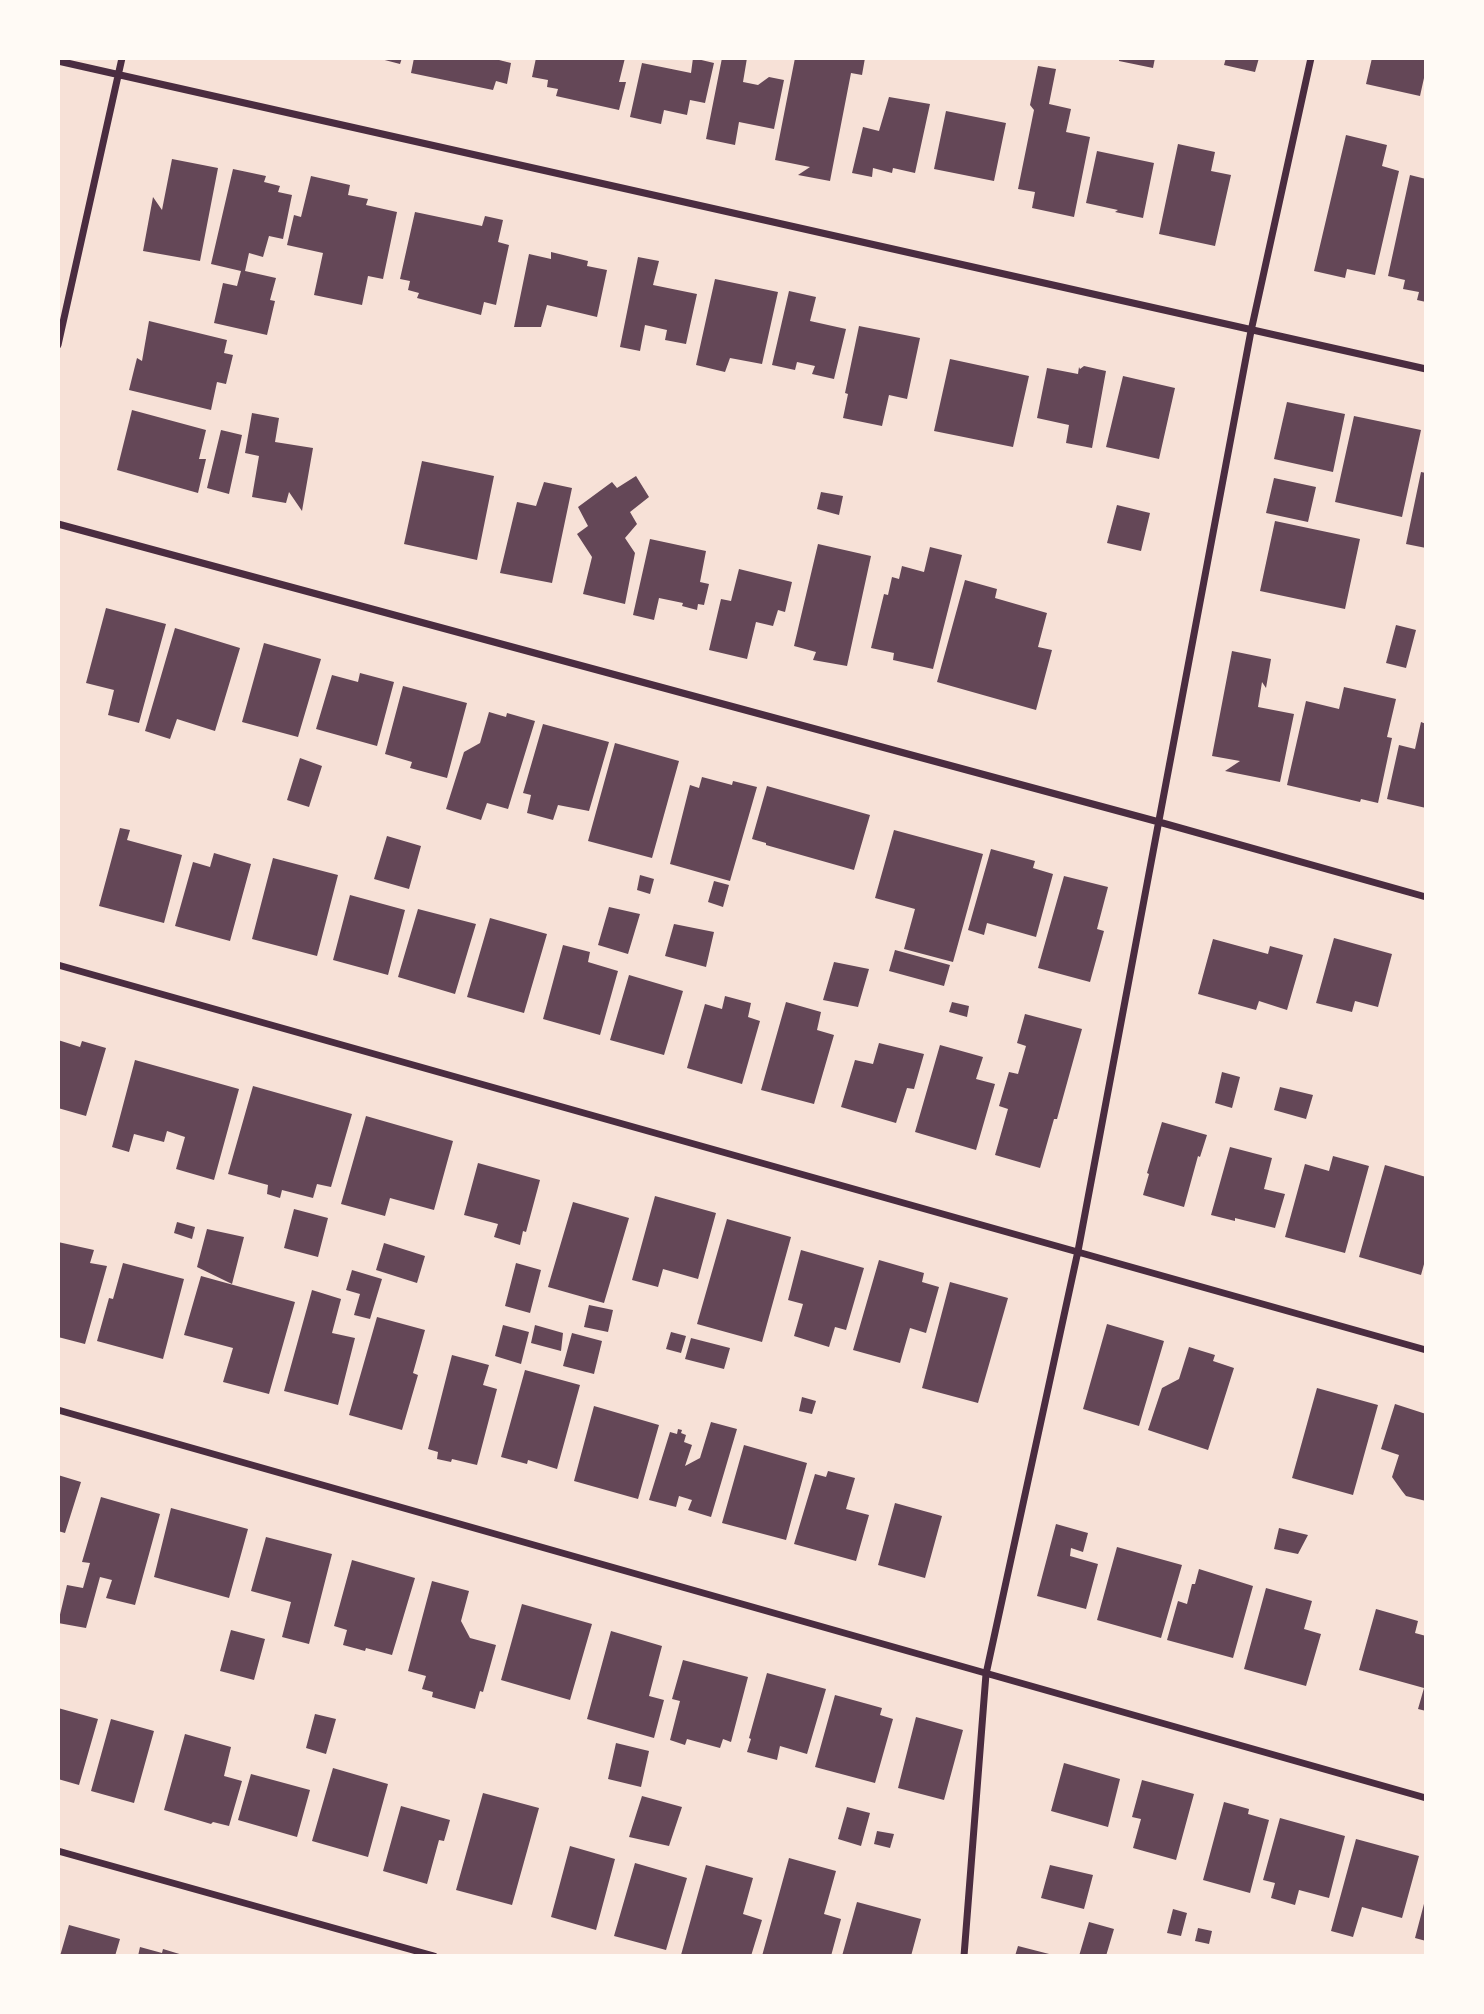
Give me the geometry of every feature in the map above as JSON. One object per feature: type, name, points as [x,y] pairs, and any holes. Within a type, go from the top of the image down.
[{"type":"street","points":[[58,345],[122,58]]},
{"type":"street","points":[[964,1956],[986,1674],[1078,1251],[1251,331],[1311,58]]},
{"type":"street","points":[[58,61],[1426,369]]},
{"type":"street","points":[[58,524],[1159,822],[1426,897]]},
{"type":"street","points":[[58,965],[1426,1350]]},
{"type":"street","points":[[58,1410],[1426,1798]]},
{"type":"street","points":[[58,1850],[435,1956]]},
{"type":"building","points":[[377,58],[402,58],[400,64]]},
{"type":"building","points":[[414,58],[500,58],[499,60],[511,63],[507,84],[496,81],[493,90],[411,73]]},
{"type":"building","points":[[536,58],[625,58],[619,82],[626,82],[619,110],[556,96],[558,89],[547,87],[548,80],[532,77]]},
{"type":"building","points":[[693,58],[714,63],[705,103],[690,100],[687,115],[664,110],[661,124],[630,117],[642,63],[691,73]]},
{"type":"building","points":[[722,58],[747,58],[743,82],[758,85],[769,77],[784,80],[774,129],[739,122],[735,145],[706,139]]},
{"type":"building","points":[[795,58],[865,58],[862,75],[851,73],[830,181],[798,175],[810,167],[775,160]]},
{"type":"building","points":[[1119,58],[1155,58],[1153,68],[1119,61]]},
{"type":"building","points":[[1226,58],[1259,58],[1255,72],[1224,65]]},
{"type":"building","points":[[1372,58],[1426,58],[1420,96],[1366,84]]},
{"type":"building","points":[[1038,66],[1056,69],[1049,104],[1071,109],[1066,132],[1090,137],[1074,217],[1032,208],[1035,192],[1018,189],[1034,110],[1030,105]]},
{"type":"building","points":[[889,97],[930,104],[915,173],[893,168],[892,173],[873,168],[872,177],[852,173],[863,127],[879,131]]},
{"type":"building","points":[[946,111],[1006,123],[994,181],[934,169]]},
{"type":"building","points":[[1346,135],[1387,145],[1382,166],[1399,171],[1375,275],[1347,269],[1345,278],[1314,271]]},
{"type":"building","points":[[1178,144],[1215,152],[1211,171],[1231,175],[1215,246],[1159,234]]},
{"type":"building","points":[[1097,151],[1154,163],[1143,218],[1086,203]]},
{"type":"building","points":[[172,159],[218,168],[200,261],[143,251],[153,197],[162,210]]},
{"type":"building","points":[[233,169],[266,176],[264,182],[280,186],[278,192],[292,195],[283,239],[269,236],[263,257],[249,253],[245,271],[276,278],[270,300],[275,301],[267,335],[214,323],[223,283],[237,286],[241,271],[211,264]]},
{"type":"building","points":[[1410,175],[1426,179],[1426,302],[1417,300],[1419,292],[1403,289],[1405,280],[1388,276]]},
{"type":"building","points":[[311,176],[350,185],[348,195],[368,199],[366,205],[397,212],[383,279],[368,276],[362,305],[314,295],[323,253],[287,245],[294,215],[301,217]]},
{"type":"building","points":[[415,212],[482,226],[485,216],[503,220],[498,242],[509,245],[496,305],[484,302],[481,315],[417,298],[419,293],[408,290],[410,281],[400,279]]},
{"type":"building","points":[[551,252],[588,261],[587,266],[607,270],[597,317],[547,305],[541,327],[514,327],[529,254],[551,259]]},
{"type":"building","points":[[638,257],[659,261],[653,285],[697,294],[686,344],[665,340],[667,330],[645,325],[640,351],[620,347]]},
{"type":"building","points":[[715,279],[778,292],[762,364],[730,358],[725,372],[696,365]]},
{"type":"building","points":[[789,291],[816,297],[810,321],[846,329],[834,379],[812,374],[815,366],[797,362],[795,370],[772,365]]},
{"type":"building","points":[[149,321],[227,340],[224,353],[233,355],[226,384],[217,382],[211,410],[129,390],[137,358],[142,361]]},
{"type":"building","points":[[859,326],[920,338],[907,399],[889,395],[882,426],[843,418],[848,394],[845,393]]},
{"type":"building","points":[[950,359],[1029,376],[1013,447],[934,431]]},
{"type":"building","points":[[1084,366],[1106,371],[1092,448],[1066,443],[1069,425],[1037,418],[1047,368],[1078,374],[1079,367],[1080,369]]},
{"type":"building","points":[[1123,376],[1175,388],[1159,459],[1106,447]]},
{"type":"building","points":[[1287,402],[1345,414],[1333,472],[1274,459]]},
{"type":"building","points":[[132,410],[206,430],[199,459],[206,459],[198,493],[117,470]]},
{"type":"building","points":[[252,413],[279,418],[275,442],[313,448],[302,511],[289,492],[286,503],[252,497],[259,456],[245,453]]},
{"type":"building","points":[[1354,416],[1421,430],[1402,517],[1335,502]]},
{"type":"building","points":[[221,430],[242,435],[229,494],[207,488]]},
{"type":"building","points":[[422,461],[494,476],[477,560],[404,544]]},
{"type":"building","points":[[1421,472],[1426,473],[1426,548],[1406,544]]},
{"type":"building","points":[[636,476],[649,497],[630,512],[637,524],[625,538],[635,553],[625,604],[583,594],[592,557],[577,534],[588,526],[578,507],[612,482],[617,488]]},
{"type":"building","points":[[1274,478],[1316,487],[1308,522],[1266,513]]},
{"type":"building","points":[[544,482],[572,488],[552,583],[500,573],[517,502],[536,506]]},
{"type":"building","points":[[821,492],[843,496],[839,515],[817,509]]},
{"type":"building","points":[[1117,505],[1150,513],[1141,551],[1107,543]]},
{"type":"building","points":[[1275,521],[1360,539],[1345,609],[1260,591]]},
{"type":"building","points":[[650,539],[706,551],[700,582],[709,584],[704,605],[698,604],[697,610],[682,606],[683,603],[659,598],[654,620],[633,615]]},
{"type":"building","points":[[818,544],[871,556],[847,666],[813,660],[816,652],[794,646]]},
{"type":"building","points":[[930,547],[962,555],[933,669],[893,660],[894,653],[871,648],[884,594],[888,595],[892,577],[899,579],[902,566],[924,572]]},
{"type":"building","points":[[739,569],[792,582],[785,612],[778,610],[773,626],[756,622],[747,659],[709,650],[721,599],[731,601]]},
{"type":"building","points":[[965,580],[997,589],[995,598],[1047,613],[1038,647],[1052,650],[1036,710],[937,682]]},
{"type":"building","points":[[106,608],[166,624],[139,723],[108,715],[114,690],[86,683]]},
{"type":"building","points":[[1396,625],[1416,630],[1406,668],[1386,663]]},
{"type":"building","points":[[175,628],[240,648],[215,731],[177,719],[170,739],[145,731]]},
{"type":"building","points":[[264,643],[321,659],[298,737],[242,722]]},
{"type":"building","points":[[1232,651],[1271,659],[1266,688],[1262,682],[1258,707],[1294,714],[1280,782],[1225,771],[1240,761],[1212,756]]},
{"type":"building","points":[[360,673],[394,682],[377,746],[316,729],[332,675],[358,682]]},
{"type":"building","points":[[403,686],[467,703],[447,778],[410,768],[412,762],[385,754]]},
{"type":"building","points":[[1344,687],[1396,699],[1387,737],[1392,738],[1378,803],[1361,799],[1360,802],[1287,785],[1306,701],[1339,709]]},
{"type":"building","points":[[489,712],[506,717],[507,713],[535,721],[508,809],[487,803],[481,820],[446,809],[464,752],[480,743]]},
{"type":"building","points":[[1421,722],[1426,724],[1426,808],[1387,799],[1399,745],[1415,749]]},
{"type":"building","points":[[543,724],[609,742],[589,811],[558,805],[553,820],[527,813],[531,795],[523,793]]},
{"type":"building","points":[[615,743],[679,761],[652,858],[588,841]]},
{"type":"building","points":[[300,758],[322,766],[309,807],[287,800]]},
{"type":"building","points":[[702,777],[732,785],[733,781],[757,787],[730,881],[670,864],[690,785],[699,788]]},
{"type":"building","points":[[767,786],[870,815],[854,870],[752,839]]},
{"type":"building","points":[[120,828],[130,830],[127,840],[182,855],[164,923],[99,906]]},
{"type":"building","points":[[894,830],[983,854],[953,962],[904,949],[915,909],[875,898]]},
{"type":"building","points":[[387,836],[421,846],[409,889],[374,879]]},
{"type":"building","points":[[991,849],[1035,861],[1033,868],[1053,874],[1036,937],[987,923],[984,935],[968,930]]},
{"type":"building","points":[[214,853],[251,864],[230,941],[175,926],[193,862],[210,867]]},
{"type":"building","points":[[273,858],[338,875],[317,956],[252,939]]},
{"type":"building","points":[[640,875],[654,879],[650,894],[637,890]]},
{"type":"building","points":[[1064,876],[1108,887],[1097,929],[1104,931],[1090,982],[1038,968]]},
{"type":"building","points":[[714,881],[729,885],[723,907],[708,902]]},
{"type":"building","points":[[350,895],[405,910],[388,975],[333,960]]},
{"type":"building","points":[[609,907],[640,914],[628,954],[598,945]]},
{"type":"building","points":[[418,909],[476,924],[455,994],[398,977]]},
{"type":"building","points":[[490,918],[547,934],[524,1013],[467,997]]},
{"type":"building","points":[[674,924],[714,932],[706,967],[665,956]]},
{"type":"building","points":[[1334,938],[1392,954],[1378,1007],[1355,1001],[1352,1012],[1316,1003]]},
{"type":"building","points":[[1213,939],[1268,954],[1270,946],[1303,955],[1287,1010],[1259,1001],[1256,1010],[1198,994]]},
{"type":"building","points":[[563,945],[590,952],[588,962],[618,971],[600,1035],[543,1019]]},
{"type":"building","points":[[895,950],[950,965],[944,986],[889,971]]},
{"type":"building","points":[[834,962],[869,969],[858,1007],[823,1000]]},
{"type":"building","points":[[629,975],[683,991],[664,1055],[610,1040]]},
{"type":"building","points":[[725,996],[751,1003],[748,1017],[760,1021],[742,1084],[687,1068],[705,1004],[722,1009]]},
{"type":"building","points":[[786,1002],[821,1012],[817,1030],[834,1035],[814,1104],[761,1090]]},
{"type":"building","points":[[952,1002],[969,1006],[967,1017],[949,1012]]},
{"type":"building","points":[[1025,1014],[1082,1029],[1057,1119],[1054,1119],[1040,1168],[995,1155],[1008,1109],[999,1106],[1009,1072],[1018,1074],[1026,1046],[1017,1043]]},
{"type":"building","points":[[58,1040],[80,1047],[82,1041],[106,1048],[86,1116],[58,1108]]},
{"type":"building","points":[[879,1043],[924,1054],[914,1089],[907,1088],[896,1123],[841,1107],[855,1060],[873,1064]]},
{"type":"building","points":[[940,1045],[983,1057],[976,1079],[995,1084],[976,1150],[915,1132]]},
{"type":"building","points":[[135,1060],[239,1089],[214,1180],[176,1169],[185,1137],[167,1131],[164,1142],[134,1134],[129,1152],[112,1147]]},
{"type":"building","points":[[1222,1072],[1240,1077],[1232,1108],[1215,1103]]},
{"type":"building","points":[[253,1086],[352,1114],[331,1187],[317,1184],[313,1198],[282,1190],[280,1198],[267,1194],[268,1185],[228,1174]]},
{"type":"building","points":[[1280,1087],[1313,1095],[1306,1119],[1274,1110]]},
{"type":"building","points":[[366,1116],[453,1141],[434,1210],[390,1198],[385,1216],[341,1204]]},
{"type":"building","points":[[1162,1122],[1207,1135],[1200,1157],[1198,1156],[1184,1207],[1143,1195]]},
{"type":"building","points":[[1230,1147],[1272,1158],[1264,1189],[1285,1194],[1275,1228],[1211,1215]]},
{"type":"building","points":[[1333,1156],[1369,1166],[1345,1253],[1285,1237],[1305,1164],[1329,1171]]},
{"type":"building","points":[[478,1163],[540,1180],[520,1245],[494,1237],[498,1224],[464,1215]]},
{"type":"building","points":[[1385,1165],[1426,1177],[1426,1257],[1421,1275],[1359,1257]]},
{"type":"building","points":[[655,1196],[716,1213],[698,1279],[663,1269],[658,1287],[632,1280]]},
{"type":"building","points":[[573,1202],[629,1218],[604,1303],[548,1287]]},
{"type":"building","points":[[294,1209],[328,1218],[318,1257],[284,1248]]},
{"type":"building","points":[[727,1219],[791,1237],[762,1342],[697,1324]]},
{"type":"building","points":[[177,1222],[195,1227],[192,1239],[174,1233]]},
{"type":"building","points":[[207,1229],[244,1237],[232,1284],[197,1267]]},
{"type":"building","points":[[58,1242],[94,1250],[90,1263],[107,1266],[85,1344],[58,1337]]},
{"type":"building","points":[[384,1243],[425,1256],[417,1283],[376,1270]]},
{"type":"building","points":[[801,1250],[864,1268],[846,1330],[835,1327],[829,1347],[794,1336],[803,1304],[788,1300]]},
{"type":"building","points":[[879,1260],[924,1273],[922,1282],[939,1287],[926,1333],[910,1328],[900,1363],[853,1350]]},
{"type":"building","points":[[123,1263],[184,1279],[163,1359],[97,1341],[109,1298],[113,1299]]},
{"type":"building","points":[[516,1263],[541,1270],[530,1313],[505,1306]]},
{"type":"building","points":[[352,1270],[382,1279],[370,1319],[354,1315],[360,1294],[346,1290]]},
{"type":"building","points":[[201,1276],[295,1302],[269,1394],[223,1382],[233,1348],[184,1335]]},
{"type":"building","points":[[950,1282],[1008,1298],[978,1403],[922,1388]]},
{"type":"building","points":[[312,1290],[341,1299],[332,1333],[355,1338],[338,1405],[284,1391]]},
{"type":"building","points":[[589,1305],[613,1310],[608,1332],[584,1327]]},
{"type":"building","points":[[377,1317],[425,1330],[413,1373],[418,1375],[402,1430],[349,1415]]},
{"type":"building","points":[[1107,1324],[1164,1341],[1139,1426],[1083,1409]]},
{"type":"building","points":[[503,1325],[529,1332],[521,1364],[495,1356]]},
{"type":"building","points":[[535,1325],[563,1333],[561,1351],[531,1343]]},
{"type":"building","points":[[671,1332],[686,1336],[681,1353],[666,1349]]},
{"type":"building","points":[[572,1333],[602,1341],[594,1374],[563,1366]]},
{"type":"building","points":[[691,1338],[730,1348],[724,1369],[685,1359]]},
{"type":"building","points":[[1189,1347],[1215,1355],[1213,1361],[1234,1368],[1208,1450],[1148,1430],[1162,1388],[1179,1379]]},
{"type":"building","points":[[452,1355],[489,1365],[483,1385],[497,1389],[477,1465],[452,1459],[451,1462],[437,1459],[438,1452],[428,1449]]},
{"type":"building","points":[[525,1370],[580,1385],[557,1469],[528,1460],[527,1464],[501,1457]]},
{"type":"building","points":[[1317,1388],[1378,1405],[1353,1495],[1292,1478]]},
{"type":"building","points":[[802,1397],[816,1401],[812,1414],[799,1411]]},
{"type":"building","points":[[1395,1404],[1426,1414],[1426,1501],[1406,1496],[1392,1477],[1399,1455],[1381,1449]]},
{"type":"building","points":[[594,1406],[659,1425],[638,1499],[574,1481]]},
{"type":"building","points":[[711,1422],[737,1429],[711,1517],[688,1510],[692,1500],[679,1496],[676,1507],[649,1500],[670,1432],[677,1434],[678,1429],[682,1430],[681,1433],[686,1435],[684,1442],[692,1445],[685,1466],[700,1458]]},
{"type":"building","points":[[744,1445],[807,1463],[786,1540],[722,1523]]},
{"type":"building","points":[[828,1471],[855,1478],[846,1509],[869,1515],[856,1561],[794,1544],[815,1474],[826,1477]]},
{"type":"building","points":[[58,1475],[81,1482],[65,1533],[58,1531]]},
{"type":"building","points":[[101,1497],[160,1514],[135,1605],[106,1598],[112,1580],[100,1577],[86,1628],[58,1623],[67,1585],[83,1588],[90,1563],[82,1562]]},
{"type":"building","points":[[895,1503],[942,1516],[925,1578],[878,1565]]},
{"type":"building","points":[[171,1508],[248,1529],[229,1598],[154,1577]]},
{"type":"building","points":[[1056,1524],[1088,1533],[1083,1552],[1071,1548],[1070,1556],[1098,1564],[1086,1609],[1037,1596]]},
{"type":"building","points":[[1279,1528],[1308,1535],[1298,1554],[1274,1549]]},
{"type":"building","points":[[266,1537],[332,1554],[309,1644],[282,1637],[291,1602],[251,1591]]},
{"type":"building","points":[[1117,1547],[1182,1565],[1161,1638],[1097,1620]]},
{"type":"building","points":[[352,1560],[415,1578],[392,1655],[343,1645],[347,1630],[334,1626]]},
{"type":"building","points":[[1199,1569],[1253,1586],[1233,1658],[1167,1640],[1178,1601],[1187,1604]]},
{"type":"building","points":[[432,1581],[469,1591],[461,1621],[470,1638],[496,1645],[483,1692],[480,1691],[475,1709],[432,1697],[433,1692],[422,1689],[426,1676],[408,1671]]},
{"type":"building","points":[[1266,1588],[1312,1601],[1304,1629],[1321,1634],[1306,1686],[1244,1669]]},
{"type":"building","points":[[522,1604],[592,1624],[570,1700],[501,1680]]},
{"type":"building","points":[[1376,1609],[1418,1621],[1415,1633],[1426,1636],[1426,1711],[1418,1709],[1424,1688],[1359,1670]]},
{"type":"building","points":[[231,1630],[265,1639],[254,1680],[220,1671]]},
{"type":"building","points":[[611,1631],[662,1646],[649,1696],[664,1700],[654,1738],[587,1719]]},
{"type":"building","points":[[683,1660],[748,1677],[731,1742],[723,1739],[720,1748],[687,1739],[685,1745],[670,1740],[680,1701],[672,1699]]},
{"type":"building","points":[[767,1673],[826,1689],[807,1754],[780,1746],[777,1760],[747,1752]]},
{"type":"building","points":[[835,1695],[882,1708],[880,1715],[893,1719],[875,1783],[815,1767]]},
{"type":"building","points":[[58,1708],[98,1719],[79,1785],[58,1779]]},
{"type":"building","points":[[315,1714],[336,1719],[326,1754],[306,1748]]},
{"type":"building","points":[[916,1717],[963,1730],[944,1800],[898,1788]]},
{"type":"building","points":[[111,1719],[154,1731],[134,1803],[91,1791]]},
{"type":"building","points":[[185,1734],[231,1747],[224,1776],[242,1781],[229,1826],[213,1822],[211,1824],[164,1810]]},
{"type":"building","points":[[616,1743],[649,1751],[641,1787],[608,1779]]},
{"type":"building","points":[[1064,1763],[1120,1779],[1108,1827],[1051,1811]]},
{"type":"building","points":[[333,1768],[388,1784],[368,1857],[312,1841]]},
{"type":"building","points":[[251,1774],[310,1790],[297,1837],[238,1820]]},
{"type":"building","points":[[1142,1780],[1194,1794],[1176,1860],[1133,1848],[1141,1819],[1132,1817]]},
{"type":"building","points":[[483,1793],[539,1808],[512,1905],[456,1890]]},
{"type":"building","points":[[642,1796],[682,1807],[669,1846],[629,1837]]},
{"type":"building","points":[[1224,1802],[1249,1809],[1248,1814],[1269,1820],[1250,1893],[1203,1880]]},
{"type":"building","points":[[401,1806],[450,1820],[444,1841],[439,1840],[427,1884],[383,1871]]},
{"type":"building","points":[[847,1807],[870,1813],[861,1846],[838,1839]]},
{"type":"building","points":[[1280,1818],[1345,1836],[1329,1898],[1299,1890],[1295,1905],[1271,1898],[1275,1883],[1263,1880]]},
{"type":"building","points":[[877,1831],[894,1834],[890,1848],[874,1844]]},
{"type":"building","points":[[1356,1839],[1419,1856],[1402,1918],[1362,1907],[1353,1937],[1331,1931]]},
{"type":"building","points":[[570,1846],[615,1859],[596,1930],[551,1917]]},
{"type":"building","points":[[789,1858],[836,1871],[824,1914],[841,1919],[831,1956],[762,1956]]},
{"type":"building","points":[[635,1863],[687,1878],[666,1950],[614,1936]]},
{"type":"building","points":[[706,1865],[753,1878],[743,1914],[762,1920],[751,1956],[681,1955]]},
{"type":"building","points":[[1050,1865],[1093,1875],[1084,1909],[1041,1898]]},
{"type":"building","points":[[1426,1901],[1426,1941],[1415,1938]]},
{"type":"building","points":[[857,1902],[921,1919],[911,1956],[842,1956]]},
{"type":"building","points":[[1173,1909],[1187,1913],[1181,1936],[1167,1933]]},
{"type":"building","points":[[1089,1922],[1114,1929],[1106,1956],[1079,1956]]},
{"type":"building","points":[[69,1925],[120,1939],[115,1956],[60,1956]]},
{"type":"building","points":[[1198,1928],[1212,1931],[1209,1944],[1195,1941]]},
{"type":"building","points":[[1018,1946],[1053,1955],[1015,1956]]},
{"type":"building","points":[[140,1947],[162,1953],[163,1949],[186,1956],[138,1956]]}]
